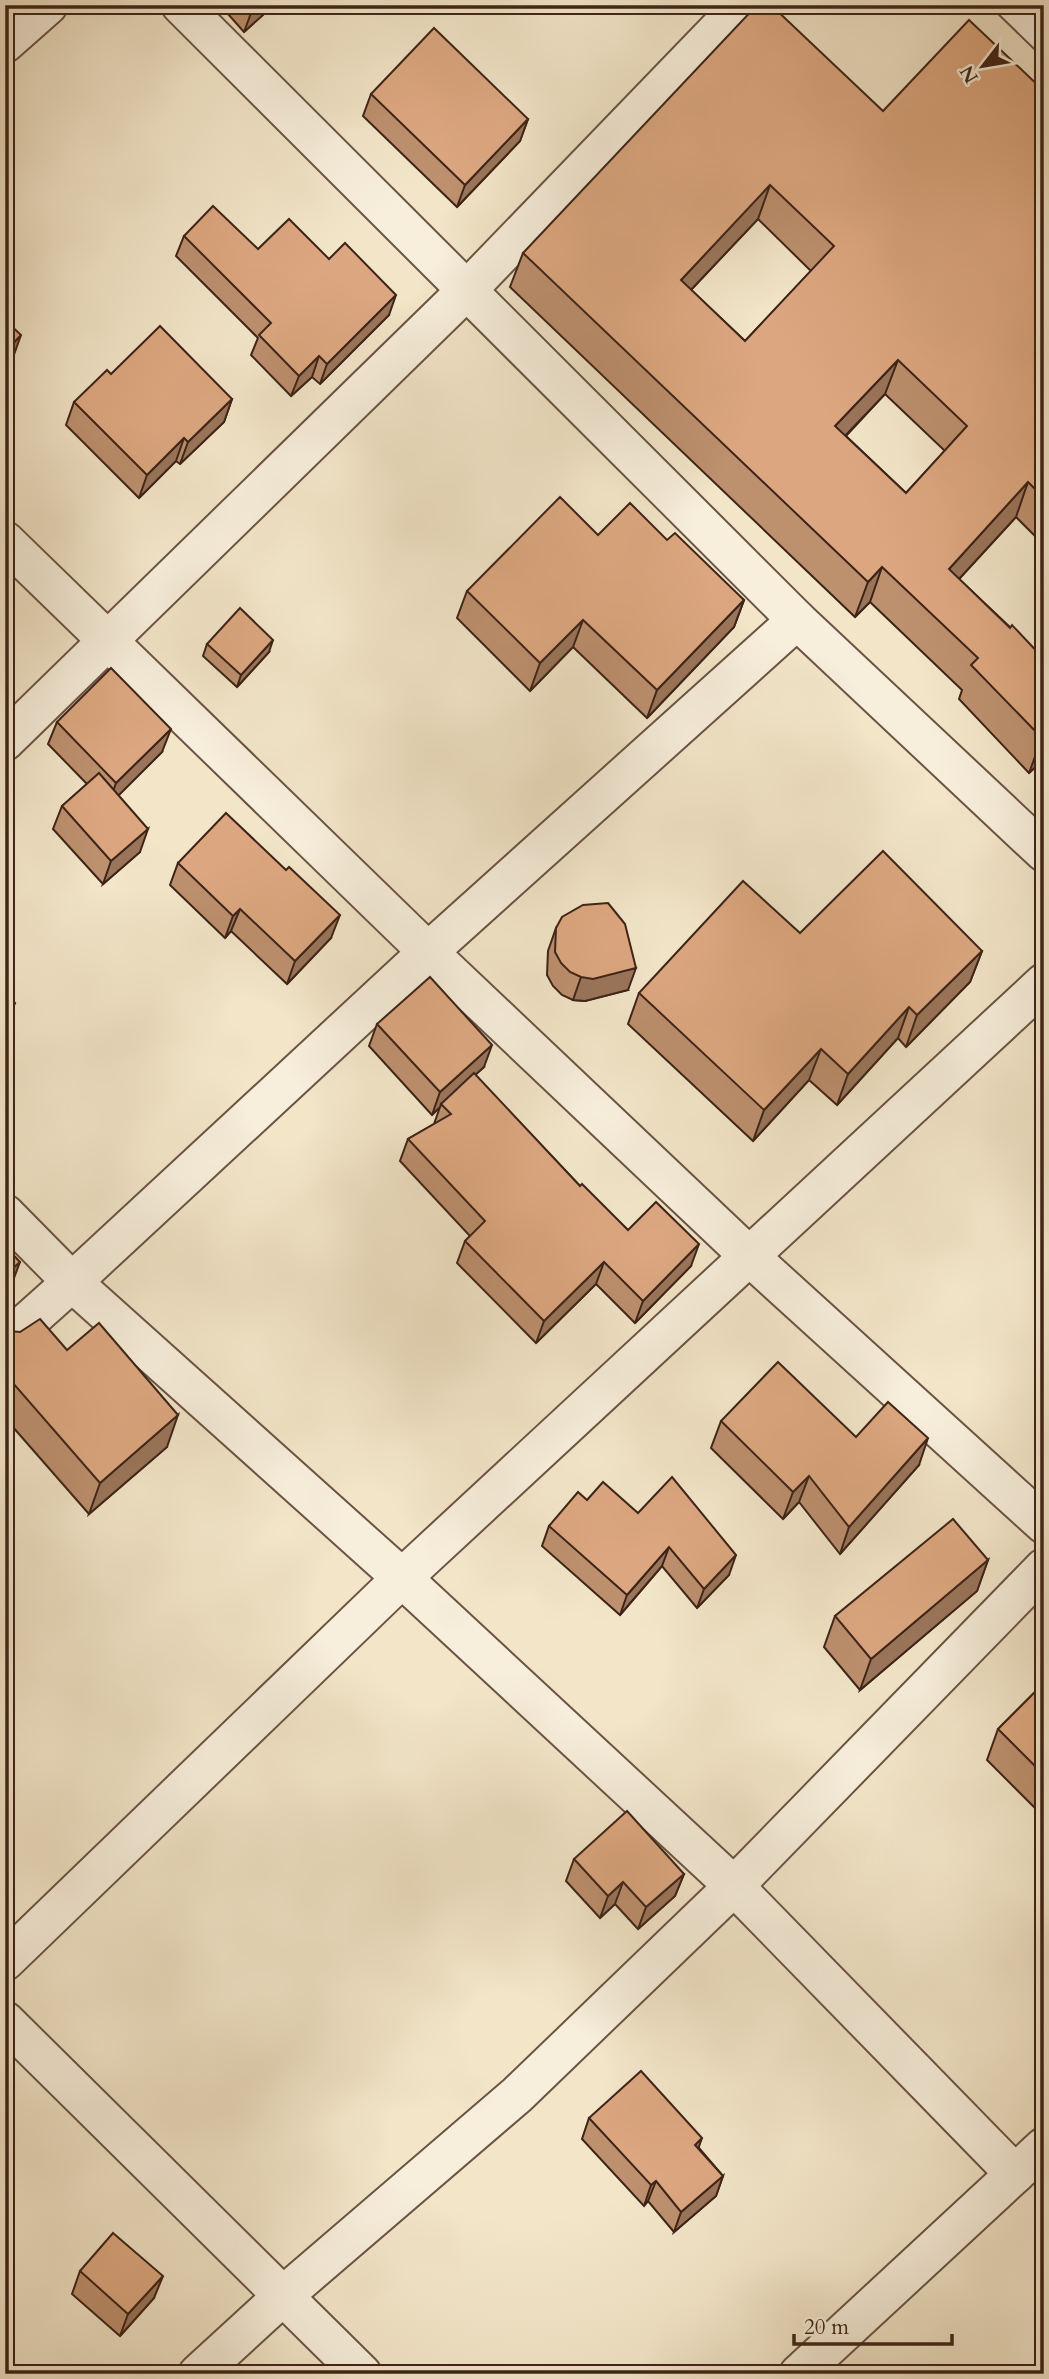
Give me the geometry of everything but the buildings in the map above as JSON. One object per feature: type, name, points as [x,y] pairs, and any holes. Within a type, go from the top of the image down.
[{"type":"street","points":[[5,43],[48,5]]},
{"type":"street","points":[[181,5],[797,620],[1044,852]]},
{"type":"street","points":[[5,741],[467,290],[742,5]]},
{"type":"street","points":[[5,541],[428,953],[749,1255],[1044,1524]]},
{"type":"street","points":[[5,1342],[428,953],[797,620]]},
{"type":"street","points":[[5,1961],[402,1578],[1044,983]]},
{"type":"street","points":[[5,1214],[72,1282],[402,1578],[734,1886],[1015,2174]]},
{"type":"street","points":[[198,2374],[284,2295],[517,2095],[734,1886],[1044,1567]]},
{"type":"street","points":[[5,2021],[362,2374]]},
{"type":"street","points":[[799,2374],[1044,2147]]},
{"type":"lane","points":[[1009,5],[1044,39]]}]
